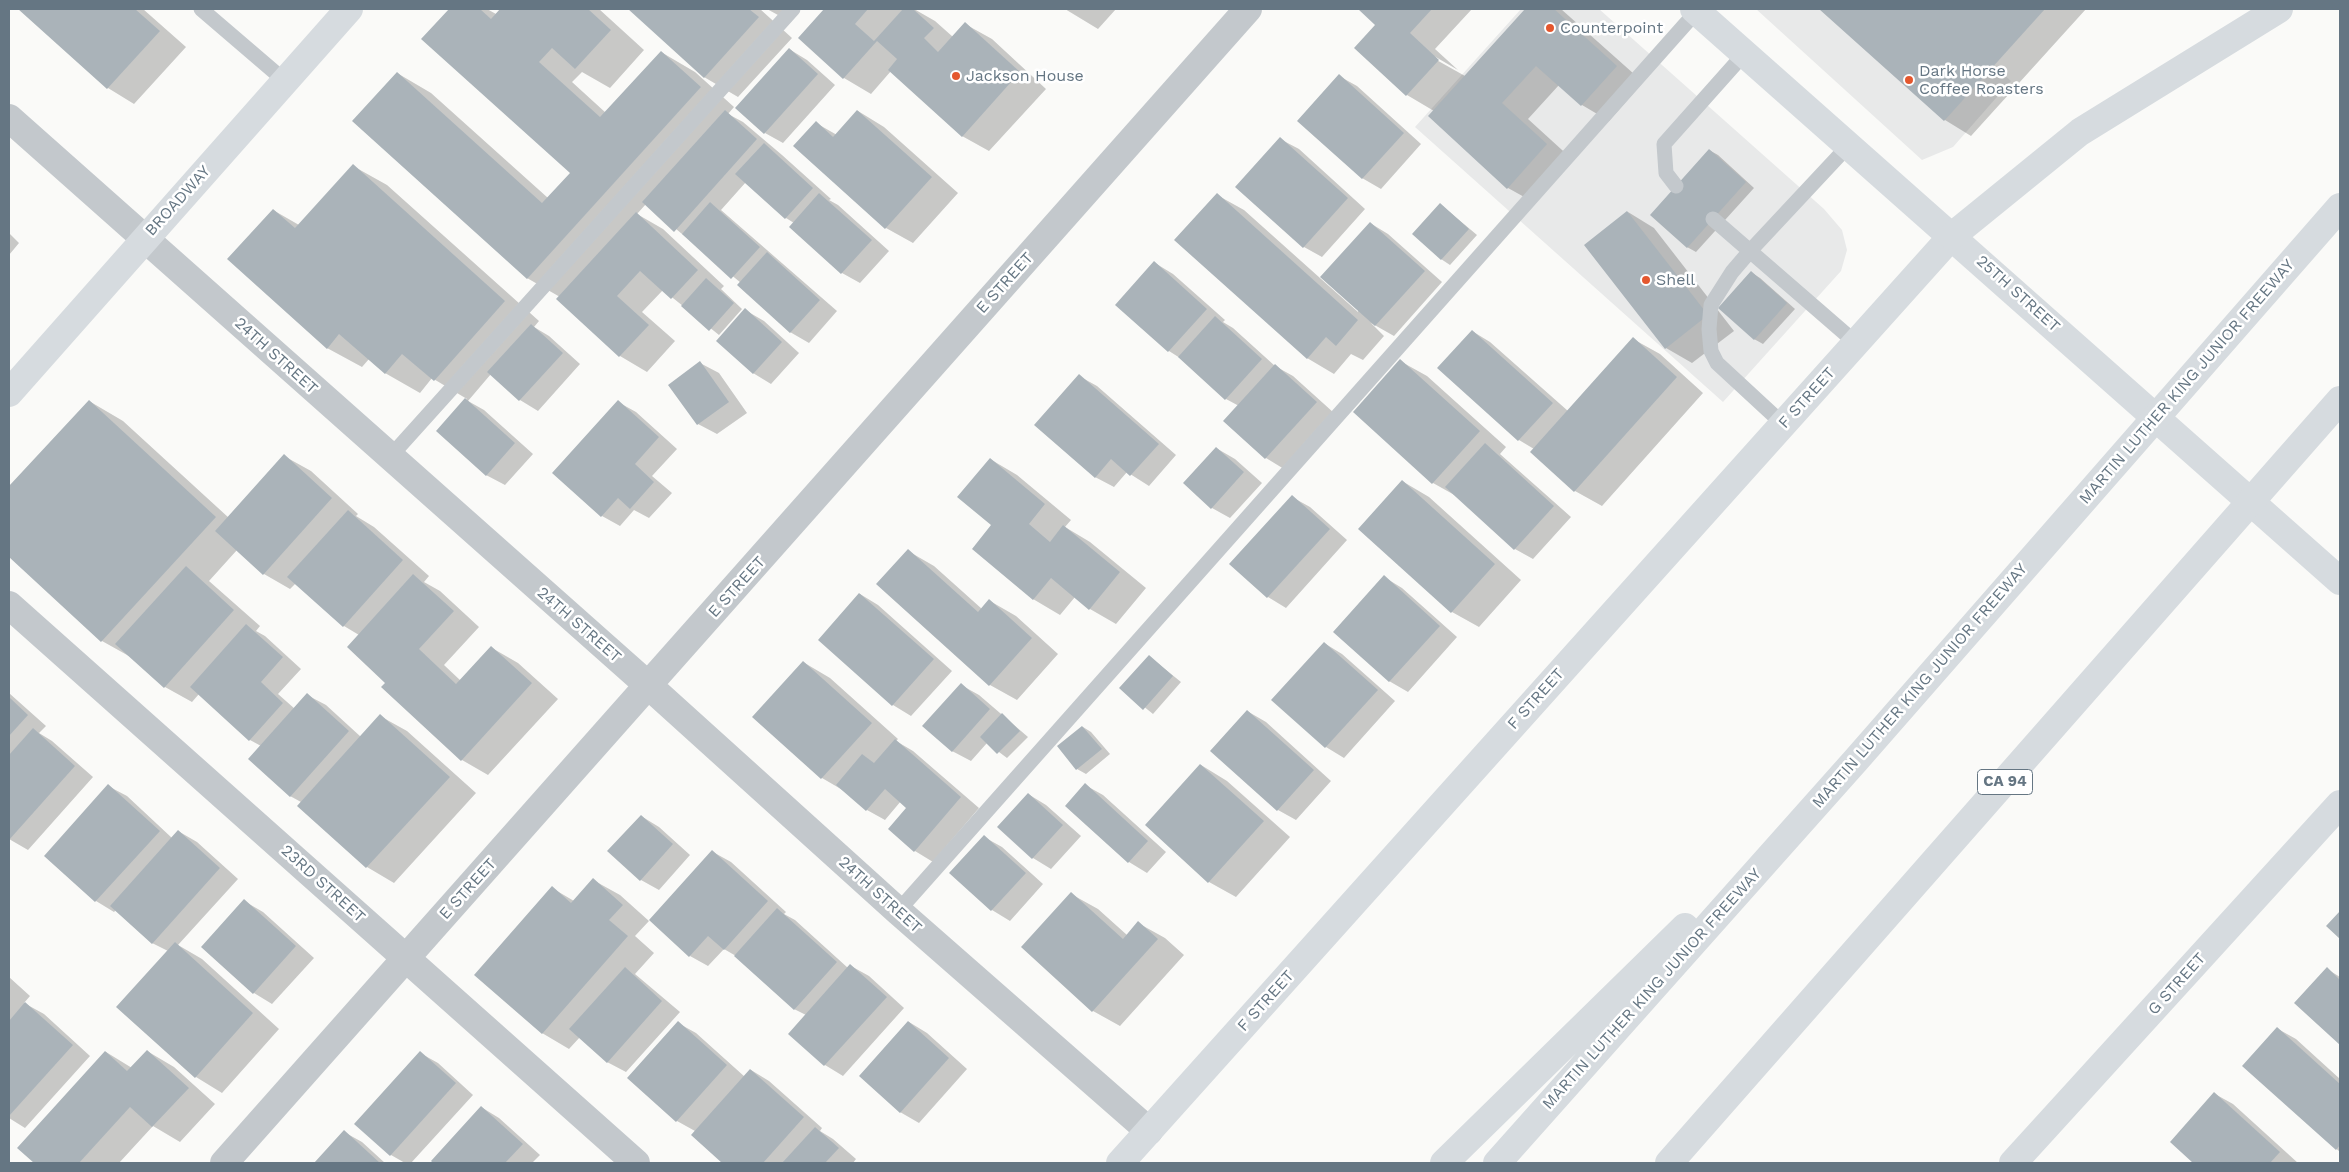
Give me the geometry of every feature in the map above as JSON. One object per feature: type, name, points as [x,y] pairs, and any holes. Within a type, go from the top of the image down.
[{"type":"main road","name":"BROADWAY","points":[[9,393],[349,9]]},
{"type":"main road","name":"F STREET","points":[[1120,1163],[1952,236],[2080,132],[2279,9]]},
{"type":"main road","name":"25TH STREET","points":[[1695,10],[1850,144],[2340,581]]},
{"type":"main road","name":"MARTIN LUTHER KING JUNIOR FREEWAY","points":[[1497,1163],[1856,760],[2340,206]]},
{"type":"main road","name":"CA 94","points":[[1669,1163],[2340,400]]},
{"type":"main road","points":[[1444,1163],[1856,760]]},
{"type":"main road","name":"G STREET","points":[[2013,1163],[2340,804]]},
{"type":"street","name":"E STREET","points":[[224,1163],[1248,9]]},
{"type":"street","name":"24TH STREET","points":[[9,118],[389,458],[649,686],[898,911],[1149,1131]]},
{"type":"street","name":"23RD STREET","points":[[9,605],[636,1163]]},
{"type":"lane","points":[[201,9],[285,81]]},
{"type":"lane","points":[[389,458],[793,9]]},
{"type":"lane","points":[[898,911],[1695,10]]},
{"type":"lane","points":[[1676,186],[1666,173],[1664,144],[1745,53]]},
{"type":"lane","points":[[1783,424],[1717,363],[1711,352],[1709,329],[1711,305],[1732,272],[1750,251],[1850,144]]},
{"type":"lane","points":[[1713,219],[1856,343]]},
{"type":"shaded area","points":[[1521,9],[1599,9],[1824,209],[1842,230],[1847,250],[1841,271],[1723,402],[1415,127]]},
{"type":"shaded area","points":[[1756,9],[1970,9],[1953,28],[2011,81],[1953,147],[1922,160]]},
{"type":"building","points":[[18,9],[135,9],[160,31],[107,89]]},
{"type":"building","points":[[449,9],[480,9],[491,19],[500,9],[588,9],[611,30],[575,69],[552,48],[539,62],[600,117],[661,51],[701,87],[527,279],[352,121],[397,72],[542,203],[570,173],[421,39]]},
{"type":"building","points":[[628,9],[749,9],[759,17],[704,78]]},
{"type":"building","name":"Jackson House","points":[[824,9],[868,9],[855,24],[874,41],[903,9],[913,9],[934,28],[924,38],[938,52],[965,22],[1020,72],[962,137],[888,70],[897,59],[877,41],[843,79],[798,38]]},
{"type":"building","points":[[1358,9],[1432,9],[1410,33],[1439,60],[1406,96],[1354,48],[1375,25]]},
{"type":"building","points":[[1525,9],[1554,9],[1617,66],[1581,106],[1536,66],[1502,103],[1547,144],[1507,189],[1428,116]]},
{"type":"building","points":[[1819,9],[2045,9],[1944,121]]},
{"type":"building","points":[[789,48],[818,74],[764,134],[735,108]]},
{"type":"building","points":[[1339,74],[1404,133],[1362,179],[1297,121]]},
{"type":"building","points":[[725,110],[757,139],[674,232],[642,202]]},
{"type":"building","points":[[857,110],[932,177],[885,229],[793,146],[816,121],[833,137]]},
{"type":"building","points":[[1280,137],[1348,198],[1303,248],[1235,187]]},
{"type":"building","points":[[764,143],[813,188],[785,219],[735,174]]},
{"type":"building","name":"Shell","points":[[1709,149],[1746,182],[1687,248],[1650,215]]},
{"type":"building","points":[[353,164],[505,301],[434,381],[402,354],[385,374],[339,334],[327,349],[227,259],[273,209],[295,228]]},
{"type":"building","points":[[819,193],[872,240],[841,274],[789,227]]},
{"type":"building","points":[[1217,193],[1358,320],[1336,346],[1326,337],[1307,359],[1174,240]]},
{"type":"building","points":[[710,202],[760,247],[731,279],[682,234]]},
{"type":"building","points":[[1440,203],[1469,229],[1441,260],[1412,234]]},
{"type":"building","name":"Shell","points":[[1627,211],[1708,315],[1665,349],[1584,245]]},
{"type":"building","points":[[636,212],[698,270],[671,299],[640,271],[617,296],[649,325],[619,357],[556,299]]},
{"type":"building","points":[[1370,222],[1425,271],[1375,326],[1320,277]]},
{"type":"building","points":[[767,252],[820,300],[790,333],[737,285]]},
{"type":"building","points":[[1154,261],[1207,309],[1168,352],[1115,305]]},
{"type":"building","name":"Shell","points":[[1751,271],[1787,303],[1754,340],[1718,308]]},
{"type":"building","points":[[706,278],[734,303],[709,331],[681,306]]},
{"type":"building","points":[[745,308],[782,342],[753,374],[716,341]]},
{"type":"building","points":[[1215,316],[1262,359],[1225,400],[1178,357]]},
{"type":"building","points":[[531,324],[563,353],[519,401],[487,372]]},
{"type":"building","points":[[1472,330],[1553,403],[1518,441],[1437,368]]},
{"type":"building","points":[[1633,337],[1677,377],[1574,492],[1530,452]]},
{"type":"building","points":[[1400,359],[1480,431],[1432,484],[1353,412]]},
{"type":"building","points":[[700,361],[729,402],[697,425],[668,385]]},
{"type":"building","points":[[1275,364],[1317,402],[1265,459],[1223,421]]},
{"type":"building","points":[[1079,374],[1159,444],[1130,476],[1111,459],[1095,478],[1034,425]]},
{"type":"building","points":[[465,398],[515,443],[486,476],[436,431]]},
{"type":"building","points":[[89,400],[216,517],[101,642],[9,557],[9,486]]},
{"type":"building","points":[[618,400],[659,437],[635,464],[654,482],[630,509],[618,498],[601,517],[552,473]]},
{"type":"building","points":[[1485,443],[1554,506],[1514,550],[1445,487]]},
{"type":"building","points":[[1216,447],[1244,472],[1211,509],[1183,483]]},
{"type":"building","points":[[284,454],[332,498],[263,575],[215,531]]},
{"type":"building","points":[[990,458],[1045,504],[1029,524],[1050,542],[1063,525],[1120,572],[1089,610],[1051,578],[1033,600],[972,549],[991,525],[957,497]]},
{"type":"building","points":[[1402,480],[1495,564],[1451,613],[1358,529]]},
{"type":"building","points":[[1292,495],[1330,529],[1267,598],[1229,564]]},
{"type":"building","points":[[348,510],[403,560],[343,627],[287,577]]},
{"type":"building","points":[[908,549],[978,612],[989,599],[1032,638],[989,686],[876,584]]},
{"type":"building","points":[[186,566],[234,610],[164,688],[115,644]]},
{"type":"building","points":[[413,574],[454,611],[419,649],[456,684],[491,646],[532,683],[461,761],[381,687],[385,683],[347,647]]},
{"type":"building","points":[[1384,575],[1440,626],[1389,682],[1333,632]]},
{"type":"building","points":[[859,593],[934,659],[892,706],[818,640]]},
{"type":"building","points":[[246,624],[283,657],[261,682],[283,703],[249,741],[190,687]]},
{"type":"building","points":[[1324,642],[1378,690],[1325,748],[1271,700]]},
{"type":"building","points":[[1149,655],[1173,676],[1143,710],[1119,688]]},
{"type":"building","points":[[803,661],[872,723],[821,779],[752,717]]},
{"type":"building","points":[[961,683],[990,709],[952,752],[922,726]]},
{"type":"building","points":[[307,693],[349,731],[290,797],[248,759]]},
{"type":"building","points":[[9,697],[28,715],[9,736]]},
{"type":"building","points":[[1247,710],[1314,770],[1277,811],[1210,751]]},
{"type":"building","points":[[1002,713],[1020,731],[997,754],[980,737]]},
{"type":"building","points":[[380,714],[450,777],[366,868],[297,806]]},
{"type":"building","points":[[1082,726],[1102,749],[1076,770],[1057,746]]},
{"type":"building","points":[[33,728],[75,766],[9,840],[9,755]]},
{"type":"building","points":[[895,739],[961,797],[914,852],[888,829],[906,808],[885,789],[866,811],[836,785],[862,754],[874,763]]},
{"type":"building","points":[[1200,764],[1264,821],[1208,883],[1145,825]]},
{"type":"building","points":[[1085,783],[1148,841],[1128,863],[1065,806]]},
{"type":"building","points":[[108,784],[160,831],[95,902],[44,856]]},
{"type":"building","points":[[1028,793],[1063,825],[1032,859],[997,827]]},
{"type":"building","points":[[641,815],[673,844],[640,881],[607,851]]},
{"type":"building","points":[[178,830],[220,868],[152,944],[110,906]]},
{"type":"building","points":[[984,835],[1026,873],[991,911],[949,873]]},
{"type":"building","points":[[712,850],[768,901],[724,950],[708,936],[689,957],[649,920]]},
{"type":"building","points":[[593,878],[623,905],[609,920],[628,936],[542,1034],[474,975],[552,886],[571,903]]},
{"type":"building","points":[[1071,892],[1123,939],[1138,921],[1158,939],[1092,1012],[1021,947]]},
{"type":"building","points":[[244,899],[296,946],[253,994],[201,947]]},
{"type":"building","points":[[777,908],[837,962],[794,1010],[734,956]]},
{"type":"building","points":[[2340,911],[2340,939],[2326,926]]},
{"type":"building","points":[[175,942],[253,1013],[195,1078],[116,1007]]},
{"type":"building","points":[[850,964],[887,997],[824,1066],[788,1034]]},
{"type":"building","points":[[625,967],[662,1001],[607,1063],[569,1029]]},
{"type":"building","points":[[2327,967],[2340,980],[2340,1045],[2294,1003]]},
{"type":"building","points":[[25,1002],[73,1045],[9,1116],[9,1021]]},
{"type":"building","points":[[678,1021],[727,1065],[676,1122],[627,1078]]},
{"type":"building","points":[[908,1021],[949,1058],[900,1113],[859,1076]]},
{"type":"building","points":[[2277,1027],[2340,1084],[2340,1145],[2336,1150],[2242,1066]]},
{"type":"building","points":[[147,1050],[189,1088],[152,1127],[130,1107],[79,1163],[34,1163],[17,1148],[105,1051],[127,1071]]},
{"type":"building","points":[[420,1051],[456,1083],[390,1156],[354,1124]]},
{"type":"building","points":[[750,1069],[804,1117],[763,1163],[722,1163],[691,1135]]},
{"type":"building","points":[[2214,1092],[2280,1152],[2270,1163],[2193,1163],[2170,1142]]},
{"type":"building","points":[[481,1106],[523,1144],[505,1163],[433,1163],[431,1161]]},
{"type":"building","points":[[815,1127],[839,1148],[825,1163],[782,1163]]},
{"type":"building","points":[[344,1130],[380,1163],[314,1163]]},
{"type":"place","name":"Counterpoint","points":[[1550,28]]},
{"type":"place","name":"Jackson House","points":[[956,76]]},
{"type":"place","name":"Dark Horse Coffee Roasters","points":[[1909,80]]},
{"type":"place","name":"Shell","points":[[1646,280]]}]
